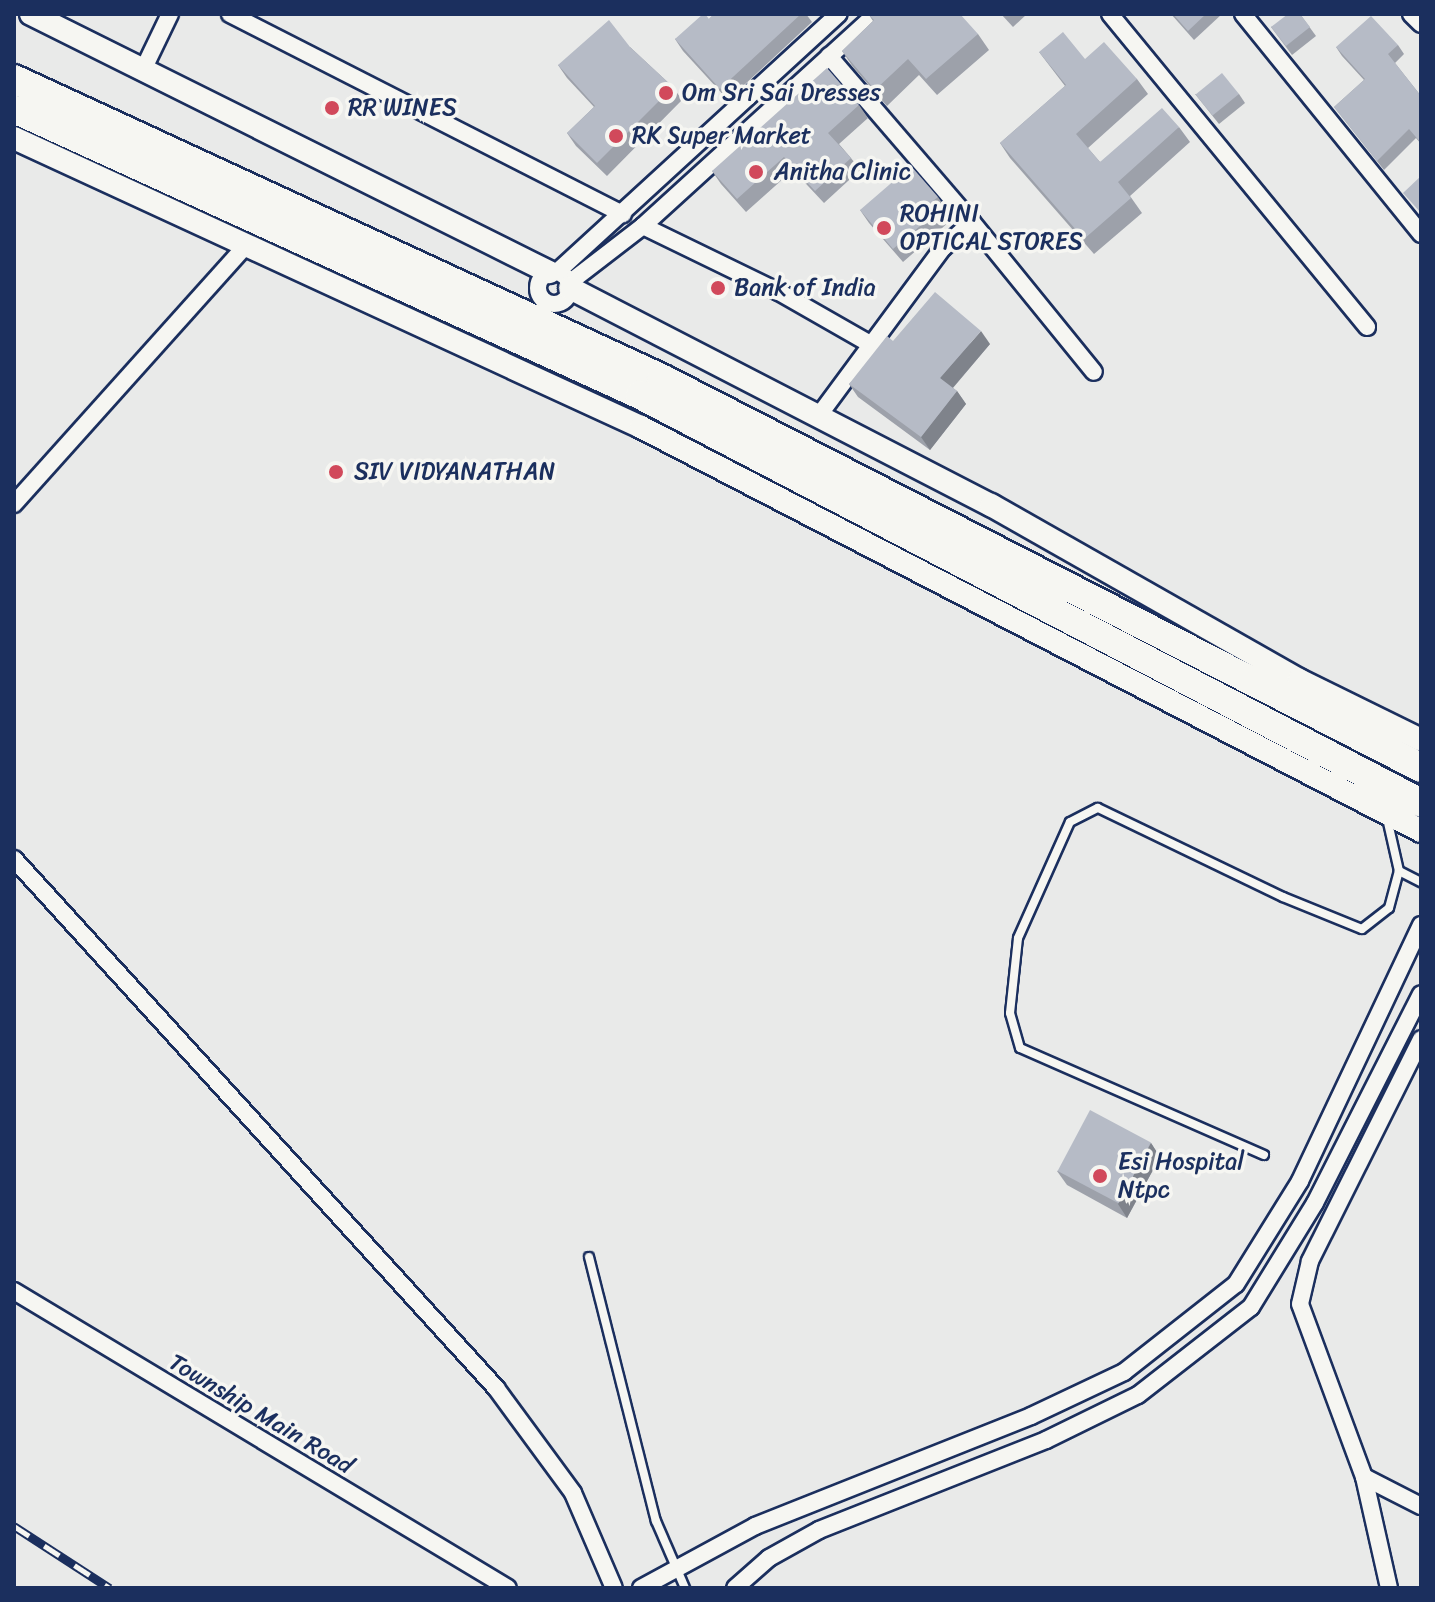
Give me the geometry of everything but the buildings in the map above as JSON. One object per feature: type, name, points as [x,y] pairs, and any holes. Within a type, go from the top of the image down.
[{"type":"highway","points":[[14,79],[523,330],[839,499],[984,594],[1421,803]]},
{"type":"highway","points":[[14,109],[859,478],[984,544],[1420,760]]},
{"type":"street","points":[[31,14],[561,279],[991,505],[1299,680],[1420,760]]},
{"type":"street","points":[[143,70],[170,14]]},
{"type":"street","points":[[230,14],[623,214]]},
{"type":"street","points":[[523,330],[558,303],[561,279],[623,214],[839,14]]},
{"type":"street","points":[[523,330],[537,287],[561,279],[643,226],[829,56],[856,20],[876,14]]},
{"type":"street","points":[[1110,14],[1367,327]]},
{"type":"street","points":[[1243,14],[1421,234]]},
{"type":"street","points":[[1411,14],[1421,24]]},
{"type":"street","points":[[829,56],[972,222],[1094,372]]},
{"type":"street","points":[[14,138],[244,248],[523,330],[641,427],[828,526],[984,594],[1421,831]]},
{"type":"street","points":[[820,414],[943,248],[972,222]]},
{"type":"street","points":[[643,226],[779,292],[872,345]]},
{"type":"street","points":[[14,504],[244,248]]},
{"type":"street","points":[[14,859],[496,1388],[573,1493],[614,1588]]},
{"type":"street","points":[[641,1588],[673,1568],[804,1507],[1031,1416],[1124,1372],[1236,1284],[1300,1181],[1421,925]]},
{"type":"street","points":[[735,1588],[769,1558],[819,1530],[1046,1440],[1138,1395],[1251,1307],[1315,1203],[1421,994]]},
{"type":"street","points":[[1389,1588],[1364,1477],[1300,1304],[1310,1261],[1421,1039]]},
{"type":"street","name":"Township Main Road","points":[[14,1291],[490,1582],[508,1588]]},
{"type":"street","points":[[1364,1477],[1421,1506]]},
{"type":"lane","points":[[1264,1155],[1020,1048],[1010,1013],[1018,938],[1048,865],[1070,822],[1098,808],[1283,897],[1362,929],[1389,908],[1399,871],[1386,813]]},
{"type":"lane","points":[[1399,871],[1421,882]]},
{"type":"lane","points":[[589,1257],[673,1568],[685,1588]]},
{"type":"railway","points":[[14,1526],[110,1588]]},
{"type":"place","name":"Om Sri Sai Dresses","points":[[666,93]]},
{"type":"place","name":"RR WINES","points":[[332,108]]},
{"type":"place","name":"RK Super Market","points":[[616,136]]},
{"type":"place","name":"Anitha Clinic","points":[[756,172]]},
{"type":"place","name":"ROHINI OPTICAL STORES","points":[[884,228]]},
{"type":"place","name":"Bank of India","points":[[718,288]]},
{"type":"place","name":"SIV VIDYANATHAN","points":[[336,472]]},
{"type":"place","name":"Esi Hospital Ntpc","points":[[1100,1176]]}]
